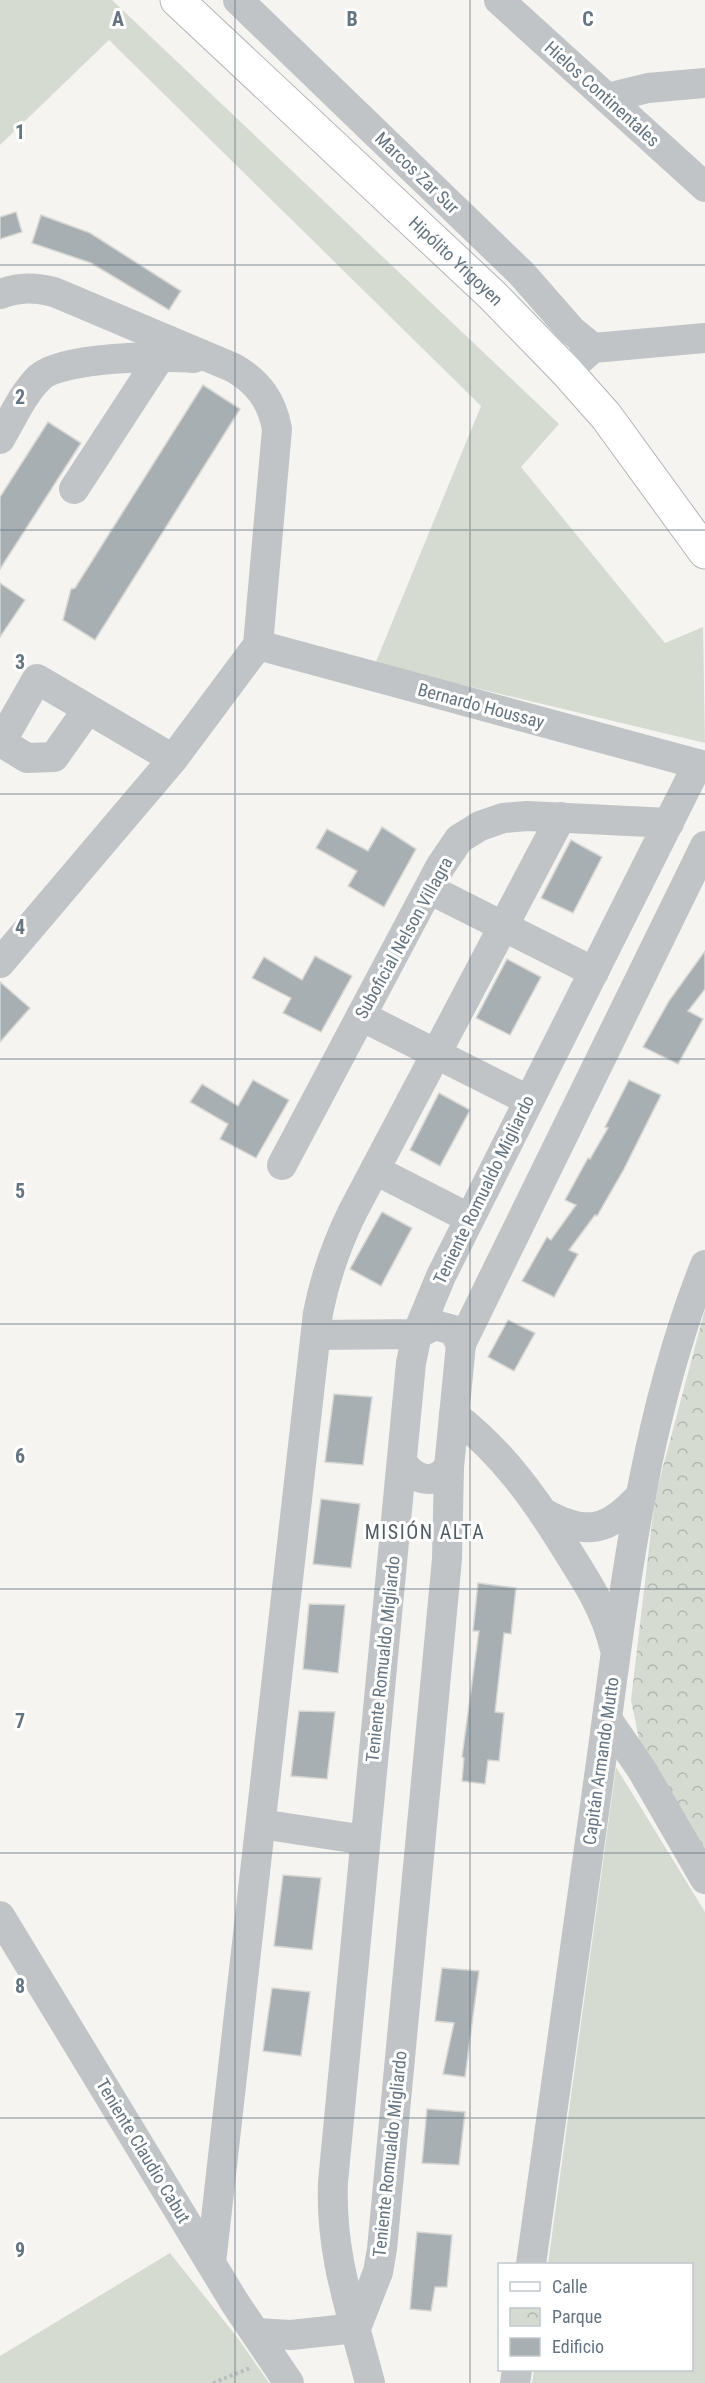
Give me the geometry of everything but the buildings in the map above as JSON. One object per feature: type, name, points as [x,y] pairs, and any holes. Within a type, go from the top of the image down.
[{"type":"main road","name":"Hipólito Yrigoyen","points":[[177,0],[492,295],[566,371],[606,416],[705,552]]},
{"type":"street","name":"Marcos Zar Sur","points":[[238,0],[522,274],[570,330],[593,348]]},
{"type":"street","name":"Hielos Continentales","points":[[499,0],[705,187]]},
{"type":"street","points":[[607,98],[648,88],[705,83]]},
{"type":"street","points":[[0,294],[16,288],[34,287],[54,292],[234,368],[258,387],[268,399],[277,429],[258,645],[180,758],[98,860],[0,963]]},
{"type":"street","points":[[566,371],[593,348],[705,338]]},
{"type":"street","points":[[0,439],[30,389],[50,370],[70,364],[160,357],[194,358],[218,362]]},
{"type":"street","points":[[74,489],[160,357]]},
{"type":"street","name":"Bernardo Houssay","points":[[258,645],[701,765]]},
{"type":"street","points":[[88,709],[180,758]]},
{"type":"street","name":"Teniente Romualdo Migliardo","points":[[370,2383],[338,2264],[332,2212],[411,1363],[417,1334],[441,1276],[528,1100],[669,823],[701,765]]},
{"type":"street","name":"Suboficial Nelson Villagra","points":[[282,1165],[429,889],[459,839],[480,826],[511,817],[669,823]]},
{"type":"street","points":[[211,2263],[316,1335],[325,1281],[335,1248],[561,818]]},
{"type":"street","name":"Teniente Romualdo Migliardo","points":[[356,2328],[378,2272],[382,2249],[447,1559],[449,1467],[461,1344],[705,846]]},
{"type":"street","points":[[429,889],[594,972]]},
{"type":"street","points":[[361,1016],[528,1100]]},
{"type":"street","points":[[375,1170],[470,1218]]},
{"type":"street","name":"Capitán Armando Mutto","points":[[531,2263],[616,1655],[641,1495],[676,1344],[705,1265]]},
{"type":"street","points":[[316,1335],[417,1334],[426,1327],[445,1326],[458,1336],[461,1344]]},
{"type":"street","points":[[454,1414],[504,1459],[544,1513],[601,1605],[609,1623],[616,1655]]},
{"type":"street","points":[[402,1462],[410,1474],[428,1480],[443,1474],[449,1467]]},
{"type":"street","points":[[544,1513],[567,1526],[588,1529],[608,1524],[625,1513],[641,1495]]},
{"type":"street","points":[[607,1719],[642,1770],[705,1879]]},
{"type":"street","points":[[261,1824],[365,1840]]},
{"type":"street","name":"Teniente Claudio Cabut","points":[[0,1916],[211,2263],[281,2371]]},
{"type":"street","points":[[256,2333],[291,2335],[356,2328]]},
{"type":"path","points":[[213,2383],[281,2371]]},
{"type":"green space","points":[[0,0],[112,0],[559,424],[521,467],[665,643],[703,627],[705,743],[375,664],[481,406],[109,40],[0,145]]},
{"type":"green space","points":[[705,1309],[705,1857],[640,1744],[631,1700],[655,1497]]},
{"type":"green space","points":[[616,1767],[705,1912],[705,2383],[532,2383],[534,2371],[693,2371],[693,2263],[548,2263]]},
{"type":"green space","points":[[170,2253],[237,2337],[269,2383],[0,2383],[0,2356]]},
{"type":"district","name":"MISIÓN ALTA","points":[[425,1532]]}]
